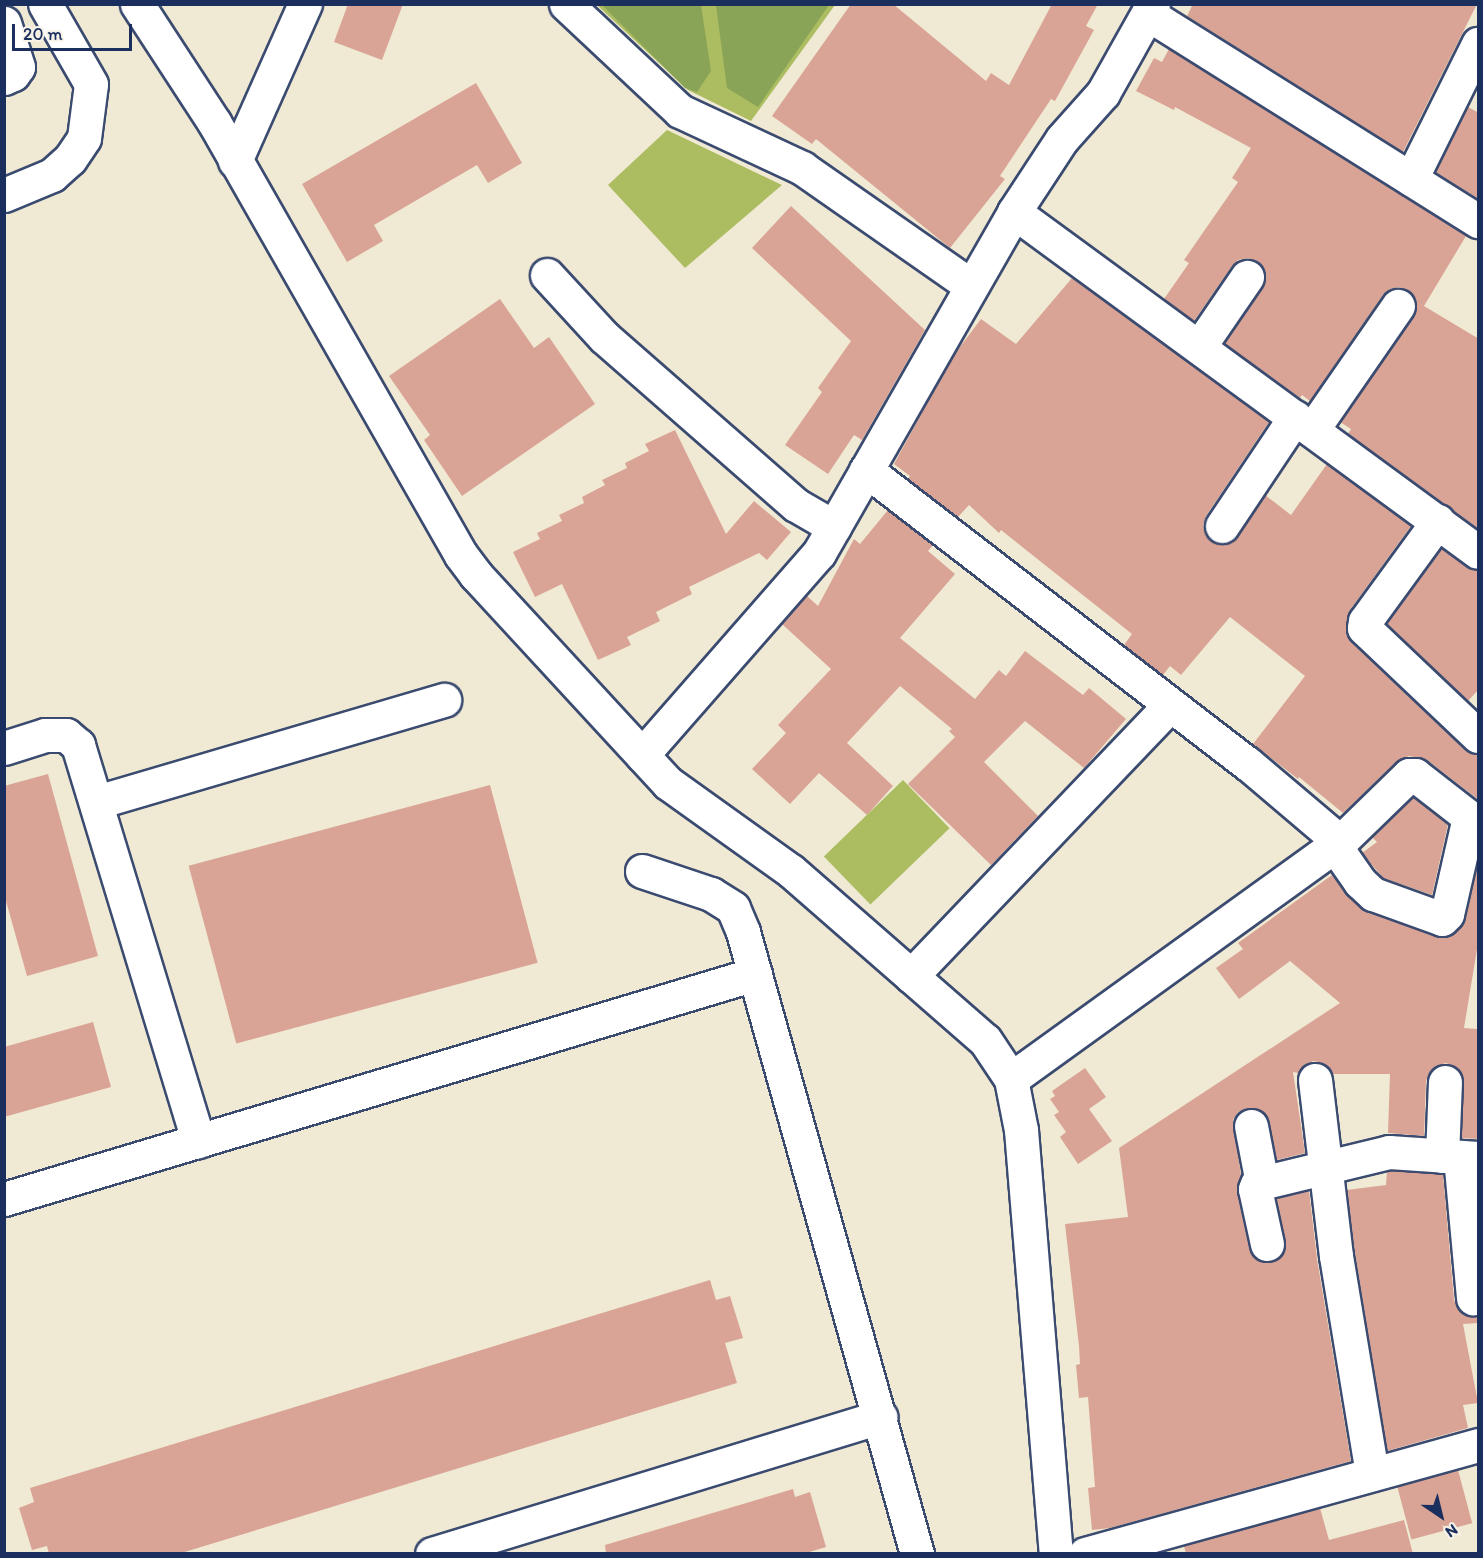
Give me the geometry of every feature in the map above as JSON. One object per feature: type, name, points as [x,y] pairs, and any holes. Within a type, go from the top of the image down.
[{"type":"street","points":[[4,195],[52,175],[70,159],[84,138],[91,84],[45,4]]},
{"type":"street","points":[[137,4],[214,122],[461,555],[492,594],[668,783],[791,871],[985,1040],[1011,1079],[1021,1130],[1056,1554]]},
{"type":"street","points":[[235,161],[305,4]]},
{"type":"street","points":[[566,4],[680,111],[802,168],[971,286]]},
{"type":"street","points":[[642,756],[819,553],[1014,212],[1062,139],[1102,93],[1151,9],[1479,221]]},
{"type":"street","points":[[4,23],[18,67],[13,74],[4,78]]},
{"type":"street","points":[[1411,179],[1468,91],[1479,44]]},
{"type":"street","points":[[1014,212],[1479,552]]},
{"type":"street","points":[[547,275],[604,337],[771,484],[796,505],[834,527]]},
{"type":"street","points":[[1199,347],[1247,277]]},
{"type":"street","points":[[1222,526],[1398,306]]},
{"type":"street","points":[[866,470],[1246,763],[1337,844],[1360,882],[1373,894],[1442,919],[1447,914],[1476,818],[1414,775],[1409,775],[1337,844],[1011,1079]]},
{"type":"street","points":[[1438,521],[1365,621],[1364,628],[1479,736]]},
{"type":"street","points":[[97,802],[444,700]]},
{"type":"street","points":[[911,976],[1170,705]]},
{"type":"street","points":[[4,748],[45,735],[66,735],[78,745],[198,1141]]},
{"type":"street","points":[[642,871],[711,894],[733,908],[743,932],[881,1418],[917,1554]]},
{"type":"street","points":[[4,1200],[755,974]]},
{"type":"street","points":[[1314,1080],[1336,1256],[1372,1474]]},
{"type":"street","points":[[1445,1082],[1460,1157],[1473,1298]]},
{"type":"street","points":[[1251,1126],[1262,1183]]},
{"type":"street","points":[[1267,1244],[1255,1189],[1257,1184],[1389,1152],[1460,1157]]},
{"type":"street","points":[[432,1554],[881,1418]]},
{"type":"street","points":[[1084,1554],[1479,1445]]},
{"type":"green space","points":[[716,4],[829,5],[758,107],[727,88]]},
{"type":"green space","points":[[597,5],[835,5],[751,121],[688,90]]},
{"type":"green space","points":[[602,5],[701,5],[711,71],[697,92],[685,88]]},
{"type":"green space","points":[[667,130],[782,185],[685,268],[608,185]]},
{"type":"green space","points":[[903,780],[950,828],[870,905],[824,856]]},
{"type":"building","points":[[348,4],[403,4],[382,60],[334,42]]},
{"type":"building","points":[[851,4],[893,4],[986,81],[991,73],[1009,85],[1052,4],[1098,4],[1086,26],[1094,30],[1055,101],[1051,99],[1000,176],[1005,179],[950,248],[816,139],[812,144],[772,116]]},
{"type":"building","points":[[1193,4],[1477,4],[1403,152],[1187,16]]},
{"type":"building","points":[[1169,49],[1466,236],[1424,306],[1479,339],[1479,529],[1348,434],[1351,429],[1340,422],[1414,316],[1417,307],[1415,298],[1409,291],[1399,287],[1390,289],[1383,295],[1310,401],[1302,395],[1300,398],[1224,343],[1263,287],[1266,279],[1264,269],[1258,262],[1248,258],[1238,260],[1194,321],[1164,299],[1189,263],[1184,260],[1238,182],[1232,178],[1251,148],[1175,107],[1174,110],[1136,91],[1154,58],[1162,62]]},
{"type":"building","points":[[476,83],[522,163],[488,183],[477,165],[374,225],[383,241],[347,262],[302,184]]},
{"type":"building","points":[[1468,107],[1479,113],[1479,199],[1435,172]]},
{"type":"building","points":[[791,206],[925,330],[862,440],[854,435],[828,474],[785,445],[822,392],[818,388],[851,341],[752,248]]},
{"type":"building","points":[[1072,278],[1269,422],[1206,516],[1203,525],[1205,534],[1211,541],[1220,545],[1231,543],[1265,495],[1291,515],[1327,464],[1411,526],[1350,610],[1346,634],[1351,642],[1465,750],[1479,754],[1479,800],[1427,760],[1409,756],[1396,762],[1343,813],[1253,744],[1305,676],[1230,617],[1181,675],[1170,666],[1163,675],[1124,645],[1132,634],[1001,530],[999,533],[969,505],[958,517],[908,479],[910,476],[894,464],[953,356],[981,319],[1016,344]]},
{"type":"building","points":[[500,299],[534,348],[549,337],[595,404],[462,496],[424,440],[430,435],[389,376]]},
{"type":"building","points":[[675,430],[726,534],[754,501],[791,532],[767,560],[759,553],[689,587],[692,594],[656,612],[660,621],[627,637],[631,645],[598,660],[562,584],[535,597],[513,552],[540,539],[537,533],[562,521],[559,515],[584,503],[582,497],[605,485],[602,480],[627,468],[625,463],[649,451],[645,444]]},
{"type":"building","points":[[888,510],[933,545],[928,551],[955,574],[900,638],[975,699],[999,670],[1006,676],[1025,651],[1083,695],[1089,688],[1126,719],[1084,768],[1025,721],[984,762],[1038,816],[991,865],[908,784],[955,737],[949,731],[952,729],[900,686],[847,743],[893,786],[867,815],[819,773],[790,804],[752,769],[786,733],[778,725],[831,669],[782,624],[807,596],[818,606],[854,539],[860,544]]},
{"type":"building","points":[[1441,548],[1467,567],[1479,570],[1479,689],[1468,701],[1386,623]]},
{"type":"building","points":[[48,774],[98,956],[27,976],[4,894],[4,786]]},
{"type":"building","points":[[490,785],[538,963],[236,1043],[189,866]]},
{"type":"building","points":[[1413,797],[1448,824],[1432,895],[1383,878],[1362,853],[1377,842],[1372,837]]},
{"type":"building","points":[[1479,860],[1479,937],[1464,1028],[1477,1029],[1479,1039],[1479,1139],[1461,1138],[1464,1082],[1462,1074],[1455,1067],[1446,1063],[1436,1066],[1426,1081],[1424,1136],[1388,1133],[1390,1074],[1332,1074],[1323,1063],[1313,1061],[1304,1065],[1298,1073],[1293,1072],[1305,1153],[1277,1160],[1269,1122],[1265,1113],[1258,1109],[1247,1108],[1238,1112],[1233,1120],[1241,1175],[1237,1193],[1249,1248],[1254,1257],[1261,1262],[1270,1262],[1280,1257],[1285,1250],[1276,1199],[1309,1191],[1317,1259],[1351,1461],[1110,1528],[1092,1530],[1088,1488],[1095,1487],[1088,1397],[1079,1398],[1076,1365],[1080,1364],[1079,1346],[1065,1224],[1128,1217],[1119,1148],[1340,1003],[1290,961],[1239,999],[1216,968],[1243,949],[1238,943],[1332,875],[1347,896],[1366,911],[1436,937],[1447,937],[1455,932],[1465,919]]},
{"type":"building","points":[[93,1022],[111,1087],[4,1117],[4,1047]]},
{"type":"building","points":[[1085,1068],[1106,1097],[1089,1109],[1112,1141],[1078,1164],[1060,1137],[1066,1132],[1054,1115],[1059,1112],[1050,1099],[1055,1096],[1052,1091]]},
{"type":"building","points":[[1387,1172],[1443,1174],[1454,1300],[1458,1309],[1465,1315],[1479,1315],[1479,1323],[1463,1324],[1478,1403],[1463,1405],[1468,1428],[1387,1451],[1347,1190],[1386,1185]]},
{"type":"building","points":[[710,1280],[716,1300],[730,1296],[743,1338],[725,1343],[737,1383],[178,1554],[49,1554],[47,1546],[32,1550],[19,1508],[34,1502],[30,1488]]},
{"type":"building","points":[[1458,1470],[1472,1523],[1411,1539],[1397,1486]]},
{"type":"building","points":[[793,1489],[795,1497],[810,1492],[826,1547],[803,1554],[606,1554],[605,1545]]},
{"type":"building","points":[[1320,1508],[1329,1540],[1404,1520],[1413,1554],[1186,1554],[1184,1546]]}]
